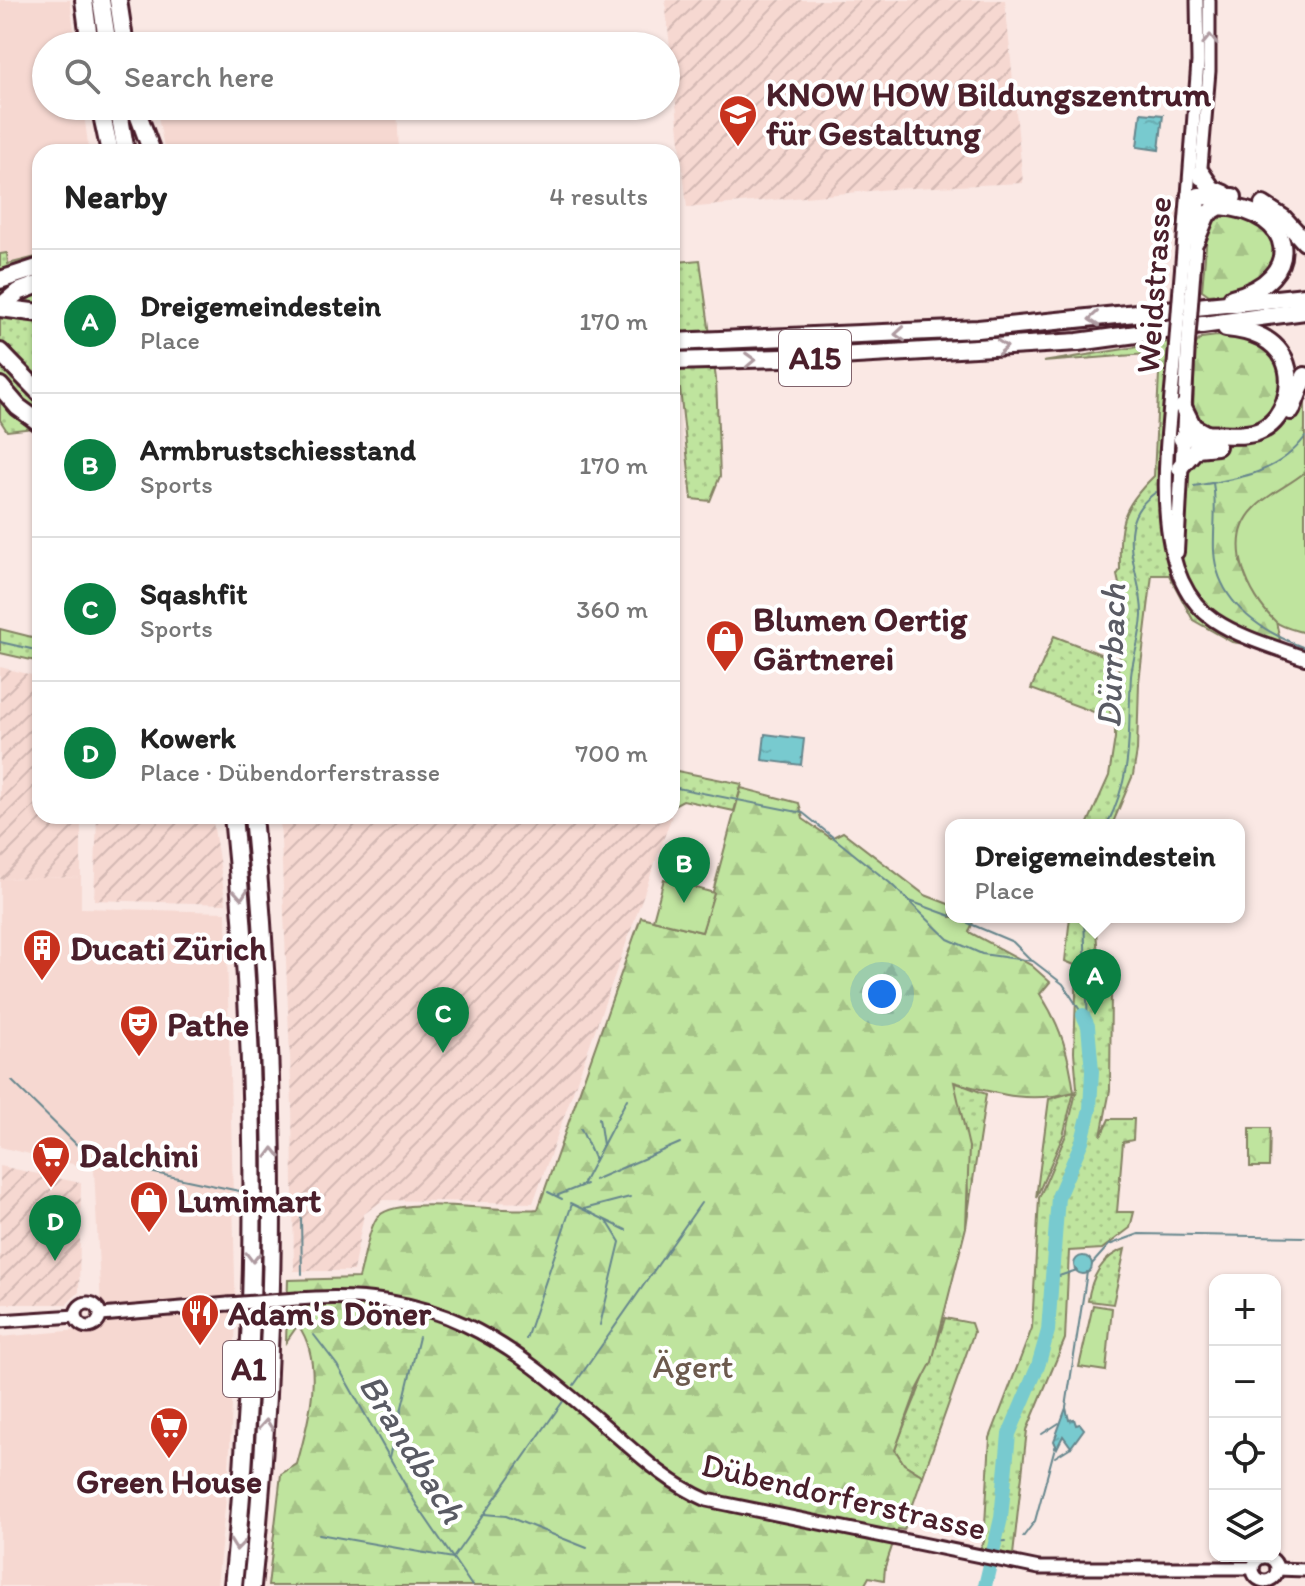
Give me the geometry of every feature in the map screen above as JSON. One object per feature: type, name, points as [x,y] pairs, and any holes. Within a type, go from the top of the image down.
[{"type":"highway","points":[[84,0],[88,32]]},
{"type":"highway","points":[[101,0],[106,32]]},
{"type":"highway","points":[[118,0],[123,32]]},
{"type":"highway","points":[[101,120],[103,144]]},
{"type":"highway","points":[[102,120],[108,144]]},
{"type":"highway","points":[[120,120],[125,144]]},
{"type":"highway","points":[[137,120],[142,144]]},
{"type":"highway","points":[[140,120],[149,144]]},
{"type":"highway","points":[[1172,311],[1252,292],[1271,278],[1279,267],[1282,243],[1270,222],[1225,201],[1201,173]]},
{"type":"highway","points":[[1195,198],[1267,206],[1305,242]]},
{"type":"highway","points":[[1196,240],[1205,216],[1225,201]]},
{"type":"highway","points":[[0,280],[32,270]]},
{"type":"highway","points":[[3,311],[12,295],[32,287]]},
{"type":"highway","name":"A15","points":[[680,342],[886,335],[1172,311],[1305,296]]},
{"type":"highway","points":[[3,311],[32,311]]},
{"type":"highway","points":[[3,311],[32,320]]},
{"type":"highway","name":"A15","points":[[680,361],[822,357],[1031,345],[1204,327],[1305,311]]},
{"type":"highway","points":[[1182,439],[1244,436],[1269,424],[1284,405],[1289,379],[1281,354],[1263,337],[1240,330],[1204,327]]},
{"type":"highway","points":[[0,352],[32,385]]},
{"type":"highway","points":[[1178,406],[1193,427],[1208,440],[1238,446],[1272,433],[1287,417],[1305,376]]},
{"type":"highway","points":[[0,386],[18,407],[32,417]]},
{"type":"highway","points":[[1175,462],[1208,440]]},
{"type":"highway","name":"A1","points":[[233,1586],[246,1426],[253,1218],[249,1026],[234,824]]},
{"type":"highway","name":"A1","points":[[252,1586],[268,1398],[273,1234],[271,1070],[254,824]]},
{"type":"highway","points":[[259,878],[265,843],[263,824]]},
{"type":"main road","name":"Weidstrasse","points":[[1186,292],[1196,240],[1195,198]]},
{"type":"main road","name":"Weidstrasse","points":[[1195,198],[1175,462],[1179,571],[1199,607],[1213,619],[1239,634],[1305,658]]},
{"type":"main road","name":"Weidstrasse","points":[[1175,462],[1182,439],[1178,406]]},
{"type":"street","name":"Weidstrasse","points":[[1195,198],[1190,159],[1198,62],[1197,0]]},
{"type":"street","name":"Weidstrasse","points":[[1195,198],[1201,173],[1209,71],[1209,0]]},
{"type":"street","name":"Dübendorferstrasse","points":[[101,1315],[297,1299],[379,1299],[438,1313],[482,1331],[537,1369],[668,1480],[707,1500],[1009,1563],[1052,1569],[1253,1568],[1258,1578],[1265,1581],[1272,1578],[1277,1569],[1305,1570]]},
{"type":"street","points":[[89,1303],[98,1308],[101,1315],[98,1322],[89,1328],[79,1323],[76,1316],[78,1308],[89,1303]]},
{"type":"street","points":[[0,1321],[76,1316]]},
{"type":"shaded area","points":[[0,0],[70,0],[74,32],[32,32],[32,120],[85,120],[88,144],[32,144],[32,258],[8,264],[7,254],[0,254]]},
{"type":"shaded area","points":[[665,0],[1005,0],[1023,183],[891,189],[687,208],[678,120],[680,32],[668,32]]},
{"type":"shaded area","points":[[159,120],[398,120],[399,144],[163,144]]},
{"type":"shaded area","points":[[0,667],[32,675],[32,824],[81,824],[81,877],[0,879]]},
{"type":"shaded area","points":[[97,824],[213,824],[226,904],[94,900]]},
{"type":"shaded area","points":[[280,824],[669,824],[533,1203],[383,1200],[364,1214],[353,1271],[294,1271],[292,1106]]},
{"type":"shaded area","points":[[81,877],[81,908],[226,912],[236,1320],[229,1468],[217,1586],[0,1586],[0,1337],[102,1328],[94,1169],[0,1147],[0,879]]},
{"type":"shaded area","points":[[0,1166],[81,1183],[79,1292],[67,1304],[0,1304]]},
{"type":"green space","points":[[1233,211],[1263,223],[1276,248],[1267,270],[1253,284],[1209,295],[1202,290],[1208,224]]},
{"type":"green space","points":[[7,253],[8,264],[32,258],[32,428],[7,431],[0,420],[0,254]]},
{"type":"green space","points":[[700,260],[716,379],[720,476],[710,501],[692,499],[680,389],[680,262]]},
{"type":"green space","points":[[1217,336],[1255,341],[1270,351],[1278,364],[1282,378],[1274,405],[1264,416],[1250,424],[1216,427],[1193,415],[1195,345],[1201,338]]},
{"type":"green space","points":[[1168,342],[1183,407],[1177,510],[1282,650],[1232,642],[1193,620],[1169,575],[1152,575],[1139,682],[1137,751],[1133,775],[1115,819],[1090,819],[1109,776],[1115,738],[1115,699],[1125,611],[1117,575],[1120,570],[1121,529],[1134,498],[1154,476],[1160,353],[1043,362]]},
{"type":"green space","points":[[1305,376],[1305,476],[1245,531],[1240,562],[1273,607],[1282,650],[1239,634],[1186,588],[1176,547],[1180,467],[1204,445],[1243,444],[1270,433],[1288,411]]},
{"type":"green space","points":[[1305,472],[1305,633],[1279,624],[1256,598],[1243,568],[1240,536],[1254,509]]},
{"type":"green space","points":[[0,629],[32,637],[32,660],[0,653]]},
{"type":"green space","points":[[1054,636],[1113,659],[1110,718],[1031,689]]},
{"type":"green space","points":[[680,772],[742,784],[734,811],[680,802]]},
{"type":"green space","name":"Ägert","points":[[741,788],[799,803],[803,819],[831,838],[843,832],[925,895],[945,903],[945,923],[973,923],[969,932],[1031,965],[1050,982],[1040,994],[1059,1029],[1074,1092],[1027,1097],[999,1094],[954,1082],[969,1147],[966,1227],[932,1362],[916,1392],[895,1450],[904,1464],[923,1476],[904,1530],[898,1529],[885,1567],[884,1580],[869,1577],[864,1586],[268,1586],[281,1474],[297,1464],[312,1393],[311,1357],[298,1325],[286,1342],[288,1280],[359,1278],[373,1225],[386,1211],[426,1205],[538,1209],[641,917],[702,932]]},
{"type":"green space","points":[[664,879],[714,893],[702,932],[653,920]]},
{"type":"green space","points":[[1069,923],[1095,923],[1098,957],[1111,990],[1110,1090],[1101,1136],[1109,1119],[1134,1119],[1133,1140],[1123,1142],[1117,1212],[1134,1212],[1130,1228],[1102,1249],[1069,1251],[1065,1339],[1027,1430],[1013,1555],[980,1548],[984,1542],[990,1438],[1032,1328],[1039,1198],[1066,1135],[1077,1088],[1074,1052],[1077,966],[1065,961]]},
{"type":"green space","points":[[954,1082],[986,1094],[966,1227],[968,1191]]},
{"type":"green space","points":[[1074,1092],[1063,1136],[1036,1198],[1049,1099]]},
{"type":"green space","points":[[1250,1128],[1270,1128],[1269,1167],[1250,1167]]},
{"type":"green space","points":[[1125,1249],[1113,1304],[1088,1301],[1099,1269],[1110,1257]]},
{"type":"green space","points":[[1093,1305],[1112,1308],[1106,1371],[1079,1367]]},
{"type":"green space","points":[[945,1318],[971,1323],[974,1332],[923,1476],[904,1464],[895,1450]]},
{"type":"water","points":[[1141,113],[1163,115],[1159,150],[1137,147]]},
{"type":"water","points":[[765,734],[804,739],[801,765],[762,760]]},
{"type":"water","points":[[1083,1256],[1092,1265],[1083,1274],[1074,1265]]},
{"type":"water","points":[[1066,1408],[1069,1420],[1074,1419],[1076,1425],[1080,1424],[1084,1429],[1071,1447],[1063,1436],[1057,1448],[1054,1441]]},
{"type":"waterway","name":"Dürrbach","points":[[1194,486],[1256,473],[1282,459],[1305,437]]},
{"type":"waterway","points":[[1213,483],[1214,551],[1223,586],[1232,600],[1257,624],[1305,648]]},
{"type":"waterway","name":"Dürrbach","points":[[1110,819],[1126,769],[1131,676],[1142,616],[1131,548],[1132,526],[1141,506],[1156,492]]},
{"type":"waterway","points":[[0,642],[32,649]]},
{"type":"waterway","points":[[680,789],[803,813],[890,883],[948,939],[982,954],[1033,961],[1063,984],[1083,1015]]},
{"type":"waterway","points":[[907,900],[945,914]]},
{"type":"waterway","points":[[968,923],[1013,942],[1032,961]]},
{"type":"waterway","name":"Dürrbach","points":[[1084,923],[1088,1026]]},
{"type":"waterway","points":[[985,1586],[1001,1518],[1009,1434],[1038,1366],[1048,1331],[1058,1197],[1082,1141],[1090,1109],[1092,1071],[1088,1026],[1083,1015]]},
{"type":"waterway","name":"Brandbach","points":[[12,1081],[78,1146]]},
{"type":"waterway","points":[[582,1185],[627,1099]]},
{"type":"waterway","points":[[599,1118],[603,1145]]},
{"type":"waterway","points":[[581,1129],[595,1160]]},
{"type":"waterway","points":[[594,1180],[680,1143]]},
{"type":"waterway","name":"Brandbach","points":[[103,1162],[239,1191]]},
{"type":"waterway","points":[[556,1196],[586,1184]]},
{"type":"waterway","points":[[548,1192],[562,1199]]},
{"type":"waterway","points":[[584,1209],[630,1197]]},
{"type":"waterway","points":[[570,1203],[626,1230]]},
{"type":"waterway","points":[[574,1385],[701,1203]]},
{"type":"waterway","points":[[526,1339],[572,1204]]},
{"type":"waterway","name":"Brandbach","points":[[301,1218],[302,1274]]},
{"type":"waterway","points":[[600,1325],[620,1242],[607,1221]]},
{"type":"waterway","points":[[1092,1264],[1109,1245],[1139,1234],[1305,1237]]},
{"type":"waterway","points":[[1053,1278],[1077,1270]]},
{"type":"waterway","points":[[1066,1407],[1087,1272]]},
{"type":"waterway","name":"Brandbach","points":[[314,1335],[337,1365],[416,1504],[472,1586]]},
{"type":"waterway","points":[[390,1457],[419,1337]]},
{"type":"waterway","points":[[319,1534],[453,1558],[564,1400]]},
{"type":"waterway","points":[[1042,1434],[1059,1423]]},
{"type":"waterway","points":[[1023,1537],[1035,1521],[1055,1447]]},
{"type":"waterway","points":[[1055,1457],[1071,1447]]},
{"type":"waterway","points":[[484,1514],[506,1516],[587,1548]]},
{"type":"waterway","points":[[996,1542],[1006,1541]]},
{"type":"place","name":"KNOW HOW Bildungszentrum für Gestaltung","points":[[738,148]]},
{"type":"place","name":"Blumen Oertig Gärtnerei","points":[[725,673]]},
{"type":"place","name":"Armbrustschiesstand","points":[[684,903]]},
{"type":"place","name":"Ducati Zürich","points":[[42,982]]},
{"type":"place","name":"Dreigemeindestein","points":[[1095,1015]]},
{"type":"place","name":"Sqashfit","points":[[443,1053]]},
{"type":"place","name":"Pathe","points":[[139,1058]]},
{"type":"place","name":"Dalchini","points":[[51,1189]]},
{"type":"place","name":"Lumimart","points":[[149,1234]]},
{"type":"place","name":"Kowerk","points":[[55,1261]]},
{"type":"place","name":"Adam's Döner","points":[[200,1347]]},
{"type":"place","name":"Green House","points":[[169,1460]]}]
